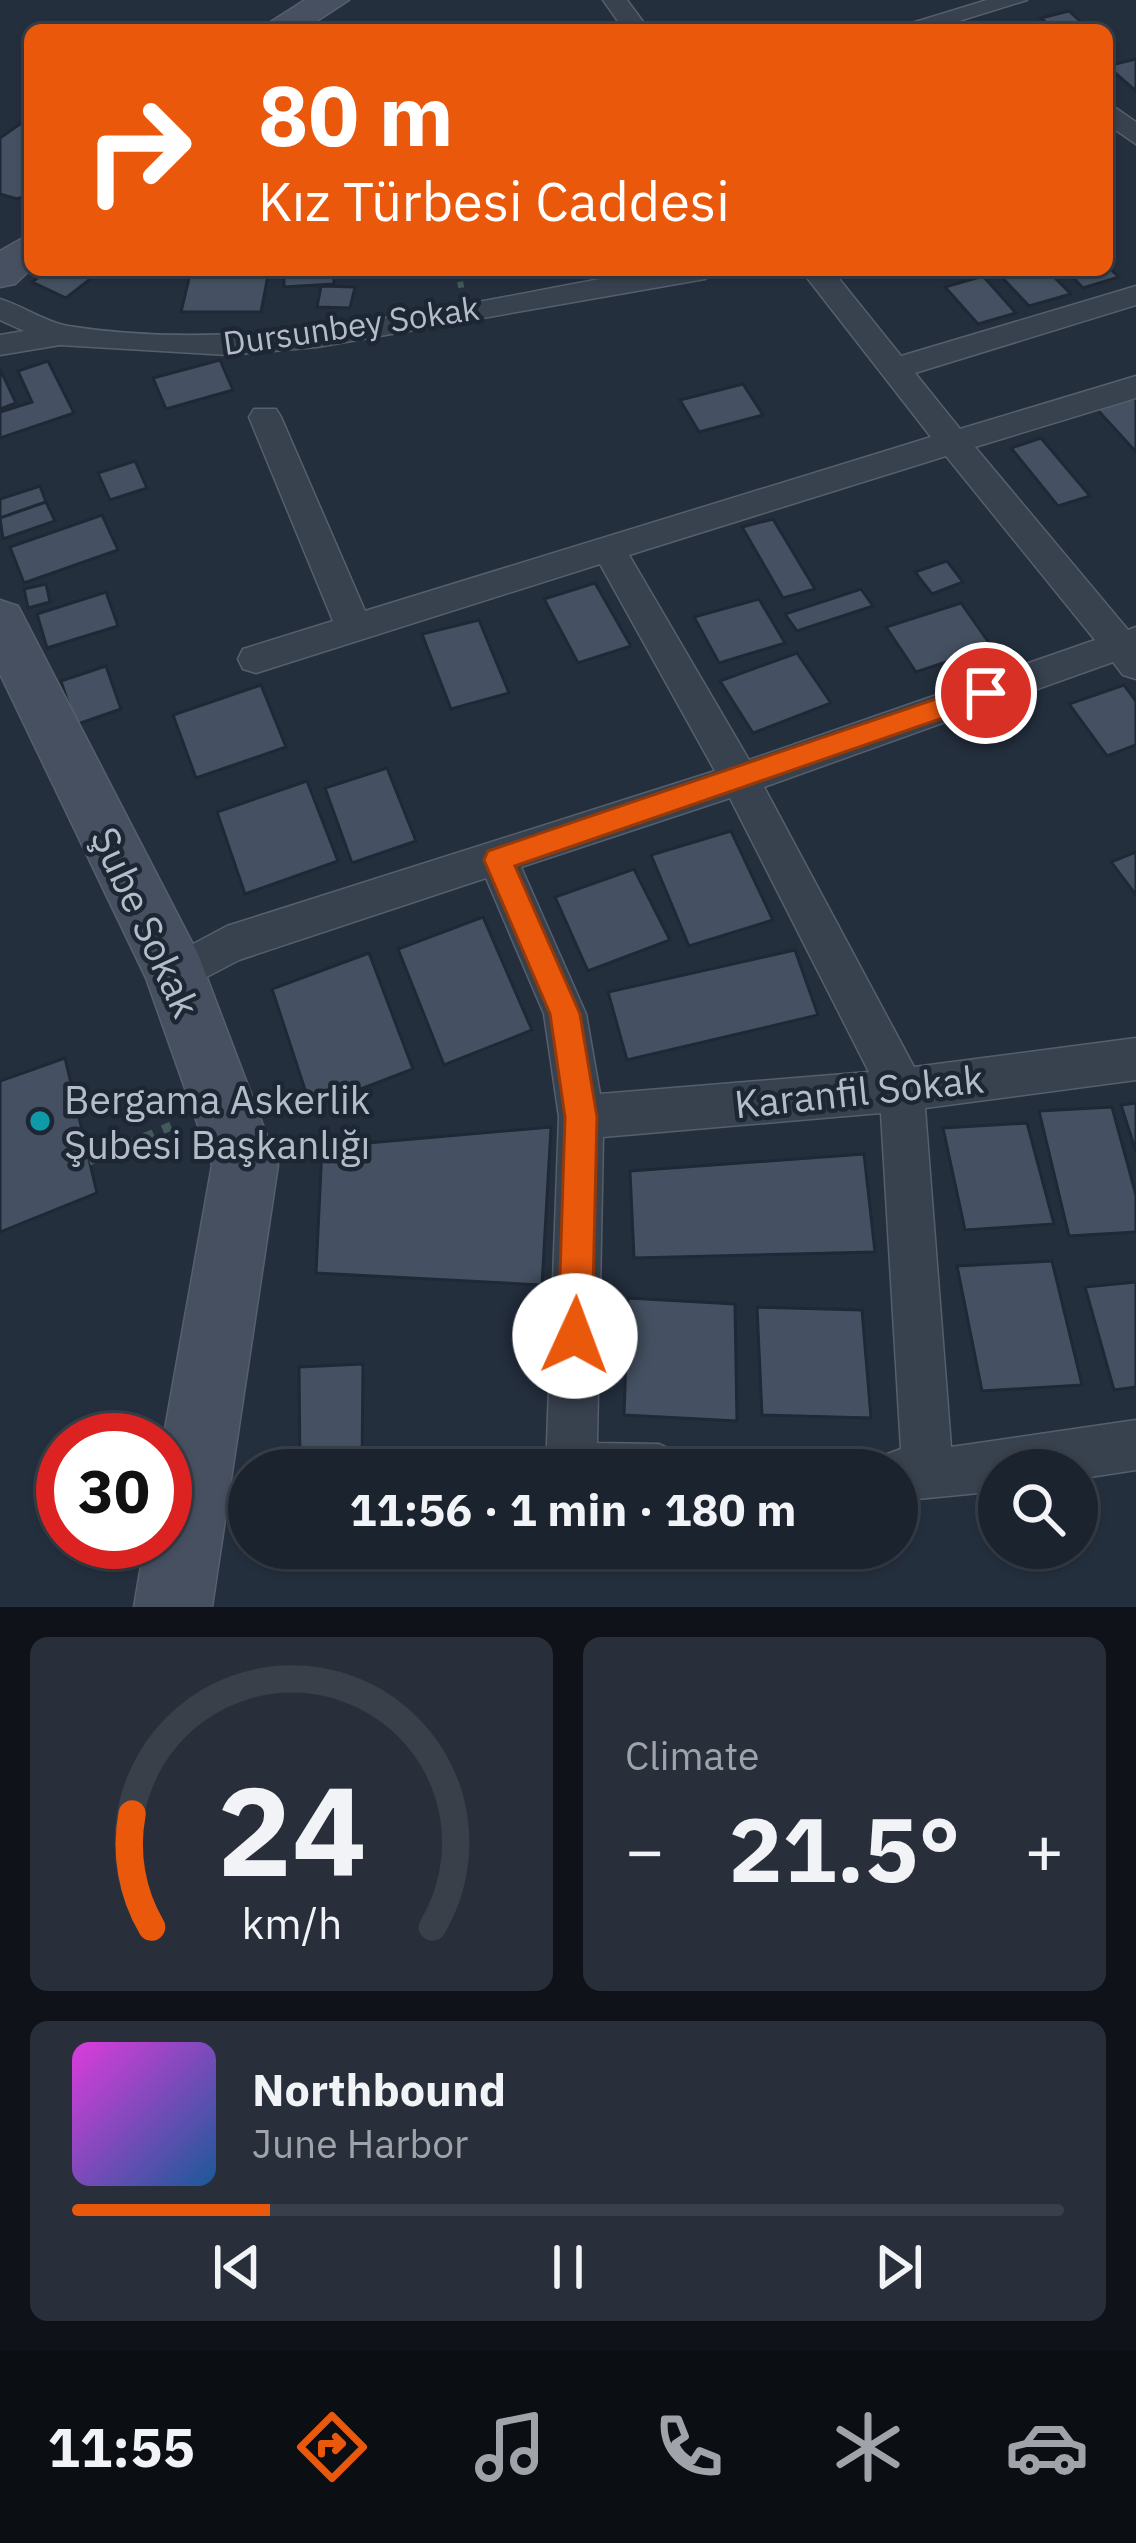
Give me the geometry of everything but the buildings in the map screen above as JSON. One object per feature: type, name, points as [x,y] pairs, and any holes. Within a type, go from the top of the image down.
[{"type":"main road","points":[[287,24],[331,0]]},
{"type":"main road","points":[[0,274],[24,253]]},
{"type":"main road","name":"Şube Sokak","points":[[0,620],[176,974],[245,1165],[173,1607]]},
{"type":"street","points":[[614,0],[632,24]]},
{"type":"street","points":[[921,24],[996,2]]},
{"type":"street","points":[[1113,116],[1136,138]]},
{"type":"street","name":"Dursunbey Sokak","points":[[0,309],[61,334],[228,345],[317,337],[669,276]]},
{"type":"street","points":[[176,974],[227,945],[1131,650],[953,442],[820,276]]},
{"type":"street","points":[[896,368],[1136,296]]},
{"type":"street","points":[[0,345],[61,334]]},
{"type":"street","points":[[256,659],[1136,387]]},
{"type":"street","points":[[265,417],[354,628]]},
{"type":"street","points":[[608,549],[740,779],[902,1090],[911,1449]]},
{"type":"street","points":[[498,860],[565,1014],[581,1117],[572,1449]]},
{"type":"street","name":"Karanfil Sokak","points":[[581,1117],[902,1090],[1136,1059]]},
{"type":"street","points":[[918,1475],[1136,1445]]},
{"type":"path","points":[[89,1161],[171,1126]]},
{"type":"place","name":"Bergama Askerlik Şubesi Başkanlığı","points":[[40,1121]]},
{"type":"route","points":[[575,1336],[581,1117],[565,1014],[498,860],[986,693]]}]
